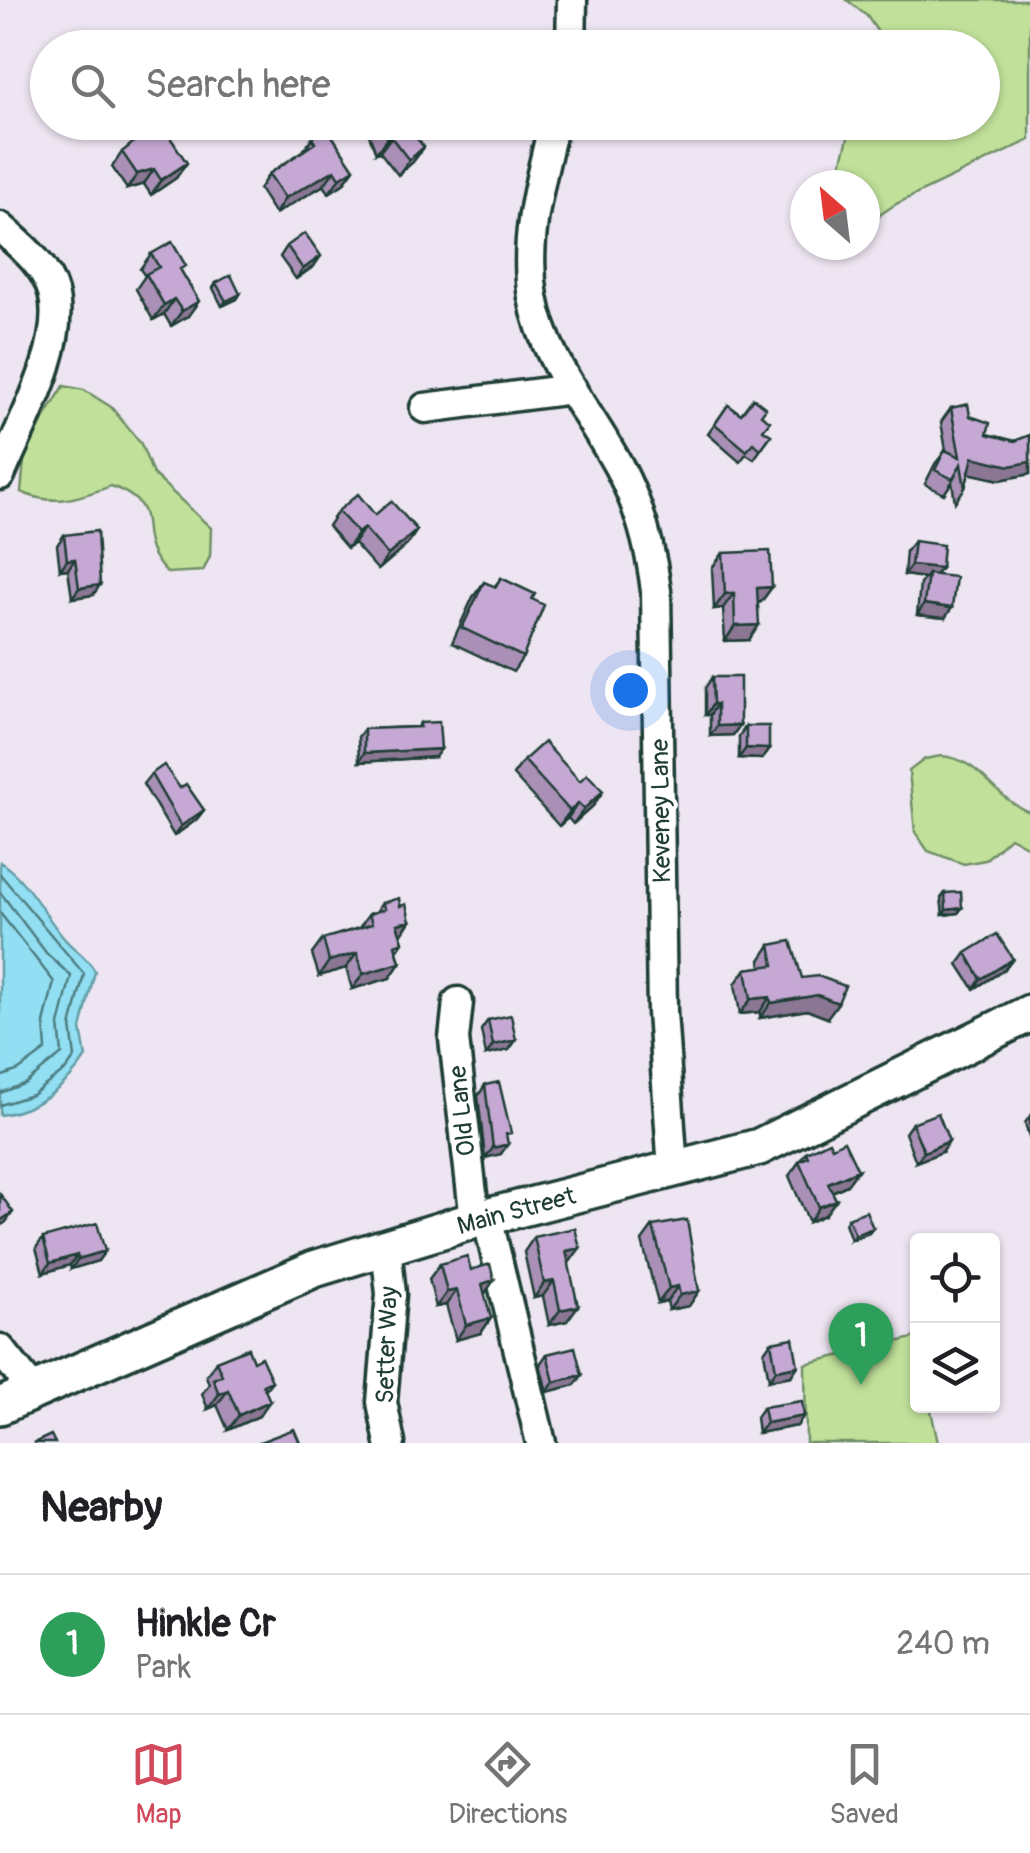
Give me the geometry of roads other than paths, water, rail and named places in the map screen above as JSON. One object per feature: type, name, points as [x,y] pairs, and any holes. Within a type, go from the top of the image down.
[{"type":"main road","name":"Main Street","points":[[0,1406],[260,1290],[386,1246],[673,1170],[786,1135],[1030,1014]]},
{"type":"street","points":[[571,30],[572,0]]},
{"type":"street","name":"Keveney Lane","points":[[550,140],[533,218],[532,293],[549,346],[620,469],[652,559],[657,629],[662,1012],[673,1170]]},
{"type":"street","points":[[0,227],[44,273],[54,304],[50,350],[0,475]]},
{"type":"street","points":[[425,408],[572,389]]},
{"type":"street","name":"Old Lane","points":[[458,1002],[456,1057],[481,1219],[540,1443]]},
{"type":"street","name":"Setter Way","points":[[386,1246],[390,1294],[382,1402],[390,1443]]},
{"type":"street","points":[[0,1350],[33,1390]]},
{"type":"water","points":[[0,862],[26,887],[62,936],[95,971],[81,1029],[86,1057],[70,1078],[38,1103],[0,1115]]},
{"type":"place","name":"Hinkle Cr","points":[[861,1385]]}]
